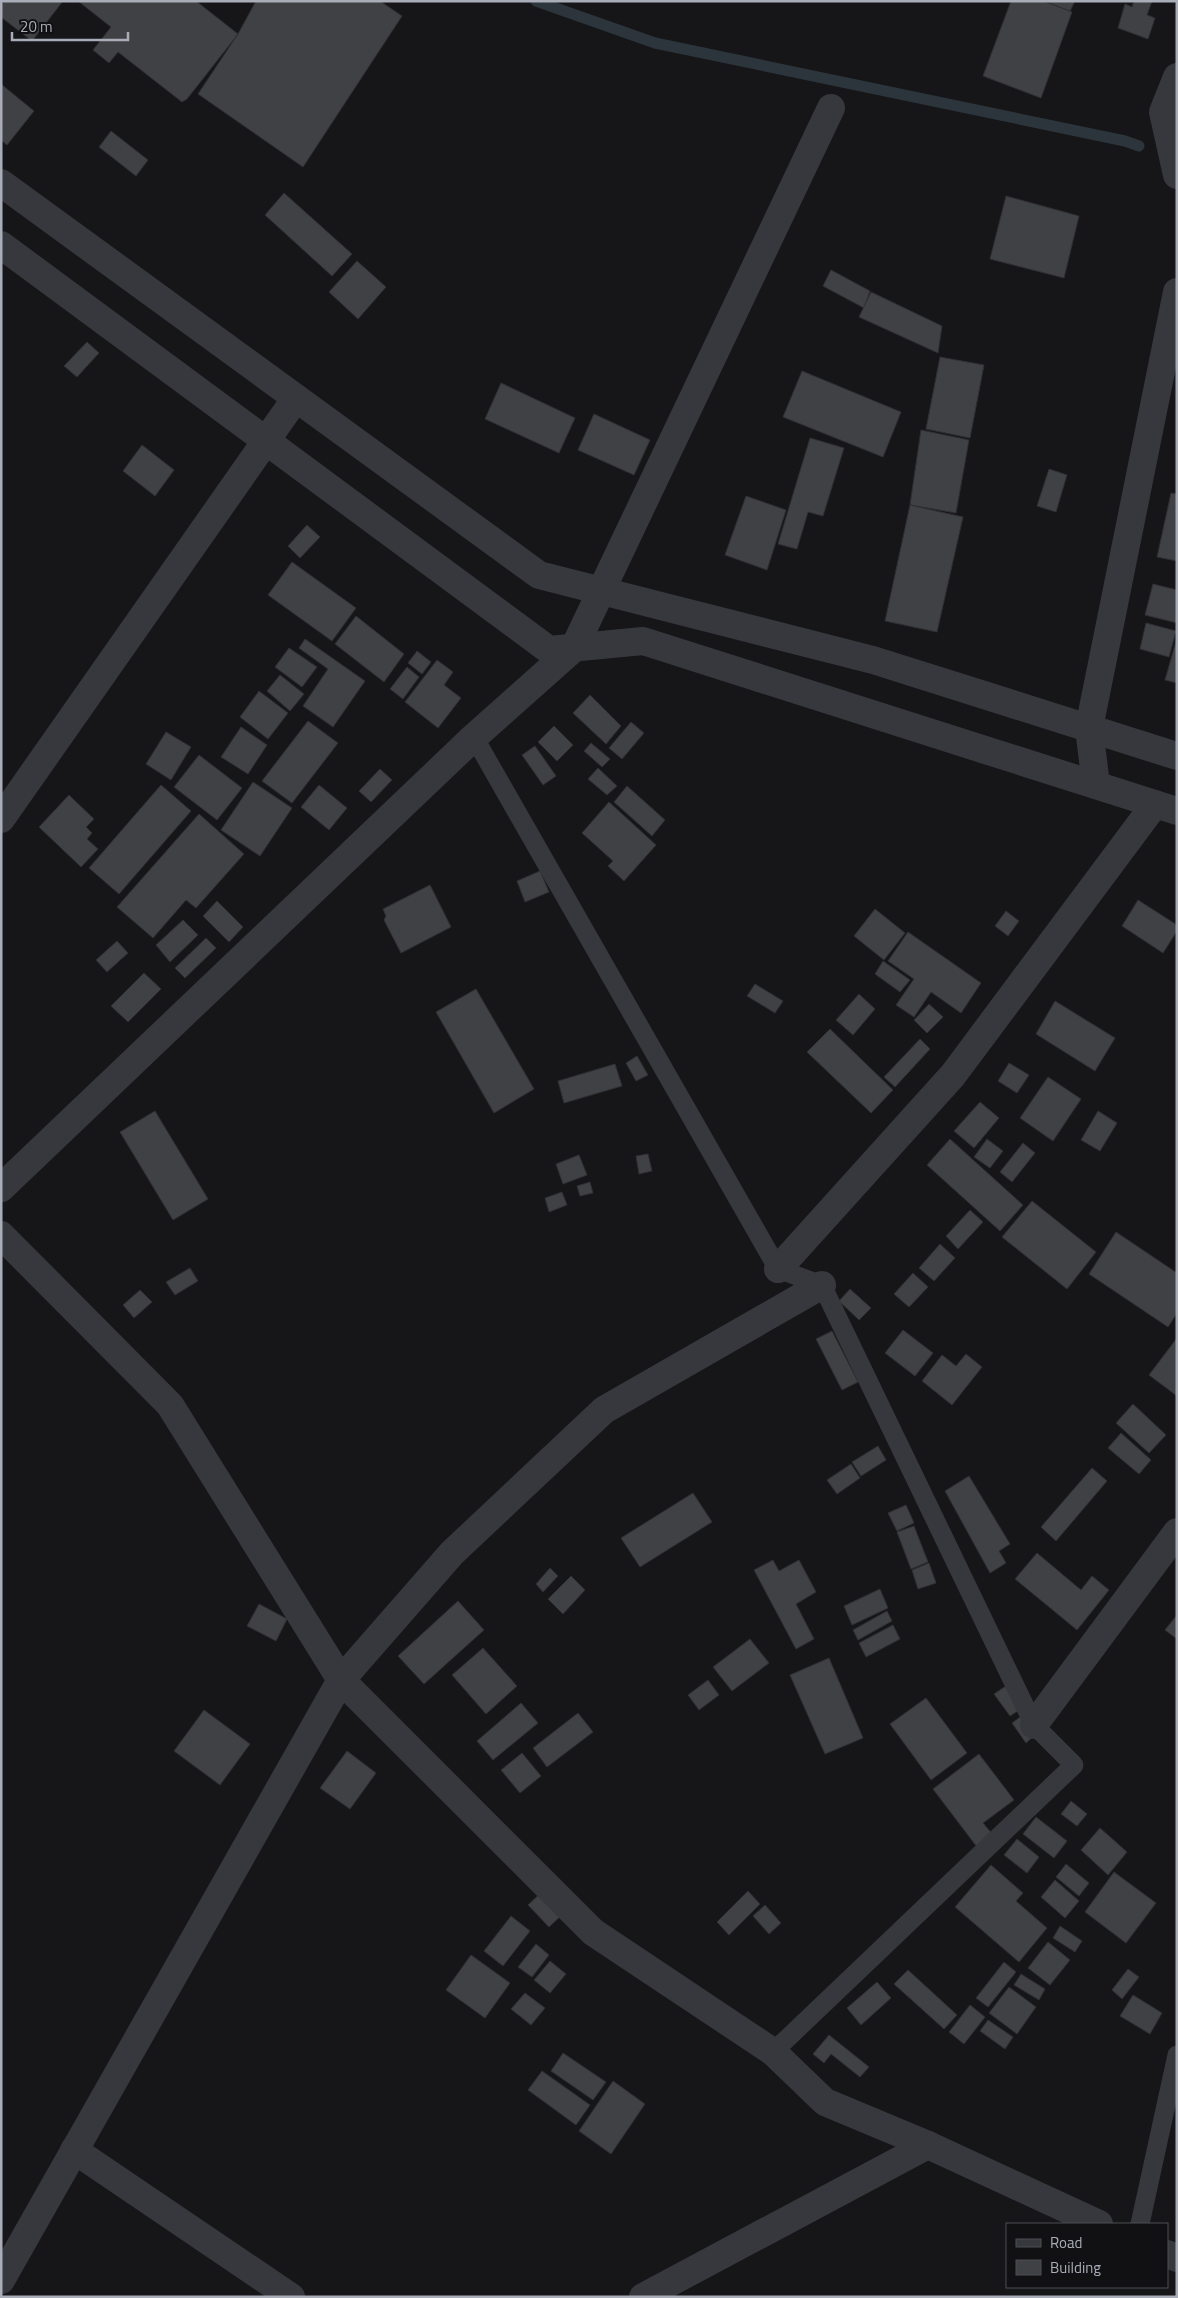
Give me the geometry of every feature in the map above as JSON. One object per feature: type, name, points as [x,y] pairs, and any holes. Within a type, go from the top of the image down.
[{"type":"street","points":[[1177,78],[1163,112],[1177,175]]},
{"type":"street","points":[[1,1188],[474,737],[574,648],[831,108]]},
{"type":"street","points":[[3,189],[539,574],[873,660],[1177,756]]},
{"type":"street","points":[[1,245],[549,650],[643,641],[1166,808],[953,1076],[778,1269]]},
{"type":"street","points":[[1096,785],[1089,728],[1177,292]]},
{"type":"street","points":[[1,819],[296,398]]},
{"type":"street","points":[[1,1235],[170,1405],[341,1680],[593,1932],[772,2052],[825,2102],[928,2145],[1097,2223]]},
{"type":"street","points":[[1,2280],[341,1680],[452,1553],[604,1410],[822,1285]]},
{"type":"street","points":[[1034,1725],[1177,1532]]},
{"type":"street","points":[[642,2297],[928,2145]]},
{"type":"street","points":[[74,2150],[291,2297]]},
{"type":"lane","points":[[474,737],[778,1269],[822,1285],[1034,1725],[1074,1765],[772,2052]]},
{"type":"lane","points":[[1140,2223],[1177,2056]]},
{"type":"building","points":[[4,1],[63,1],[32,41],[1,17],[1,5]]},
{"type":"building","points":[[78,1],[196,1],[238,34],[187,99],[182,102],[118,52],[109,63],[93,50],[111,27]]},
{"type":"building","points":[[256,1],[380,1],[402,16],[303,167],[198,94],[238,34]]},
{"type":"building","points":[[1011,1],[1044,1],[1072,12],[1041,98],[983,76]]},
{"type":"building","points":[[1044,1],[1075,1],[1070,11]]},
{"type":"building","points":[[1134,1],[1152,1],[1147,15],[1155,18],[1148,39],[1118,28],[1125,4],[1132,7]]},
{"type":"building","points":[[1,84],[34,111],[7,145],[1,140]]},
{"type":"building","points":[[111,131],[148,160],[136,176],[99,147]]},
{"type":"building","points":[[284,193],[352,254],[332,276],[265,215]]},
{"type":"building","points":[[1006,196],[1079,216],[1064,278],[990,259]]},
{"type":"building","points":[[357,261],[386,287],[358,319],[329,292]]},
{"type":"building","points":[[831,270],[870,291],[864,308],[823,286]]},
{"type":"building","points":[[871,292],[942,326],[938,353],[859,317]]},
{"type":"building","points":[[87,342],[99,353],[77,377],[64,366]]},
{"type":"building","points":[[940,357],[984,365],[970,438],[926,429]]},
{"type":"building","points":[[802,371],[901,412],[883,457],[783,417]]},
{"type":"building","points":[[501,383],[575,418],[559,453],[485,419]]},
{"type":"building","points":[[594,414],[650,440],[634,475],[578,450]]},
{"type":"building","points":[[921,430],[969,440],[956,513],[910,505]]},
{"type":"building","points":[[810,438],[844,448],[823,516],[808,512],[797,549],[778,544]]},
{"type":"building","points":[[142,445],[174,470],[155,496],[123,471]]},
{"type":"building","points":[[1049,469],[1067,475],[1056,512],[1037,506]]},
{"type":"building","points":[[1171,493],[1177,494],[1177,561],[1157,557]]},
{"type":"building","points":[[746,496],[786,510],[767,570],[725,555]]},
{"type":"building","points":[[910,505],[963,517],[937,632],[885,621]]},
{"type":"building","points":[[307,525],[320,537],[300,558],[288,546]]},
{"type":"building","points":[[292,562],[356,608],[332,641],[268,595]]},
{"type":"building","points":[[1153,584],[1177,590],[1177,623],[1145,615]]},
{"type":"building","points":[[356,616],[404,654],[384,682],[335,644]]},
{"type":"building","points":[[1146,623],[1176,631],[1169,657],[1140,649]]},
{"type":"building","points":[[1177,638],[1177,683],[1165,680]]},
{"type":"building","points":[[305,639],[365,681],[333,727],[303,706],[328,669],[299,648]]},
{"type":"building","points":[[289,648],[317,667],[302,687],[275,667]]},
{"type":"building","points":[[417,651],[431,662],[422,674],[408,663]]},
{"type":"building","points":[[437,660],[453,672],[444,685],[461,698],[438,728],[405,702]]},
{"type":"building","points":[[407,667],[419,677],[403,699],[390,689]]},
{"type":"building","points":[[280,675],[304,694],[290,711],[267,691]]},
{"type":"building","points":[[259,691],[288,713],[268,739],[240,717]]},
{"type":"building","points":[[590,695],[621,726],[606,744],[573,713]]},
{"type":"building","points":[[308,721],[338,743],[292,803],[262,781]]},
{"type":"building","points":[[631,722],[644,733],[622,759],[609,748]]},
{"type":"building","points":[[554,726],[573,745],[557,761],[538,742]]},
{"type":"building","points":[[241,727],[267,745],[248,774],[221,757]]},
{"type":"building","points":[[166,732],[191,747],[171,780],[146,764]]},
{"type":"building","points":[[591,743],[610,759],[602,767],[584,751]]},
{"type":"building","points":[[535,746],[556,776],[543,785],[522,755]]},
{"type":"building","points":[[199,755],[242,788],[217,820],[174,787]]},
{"type":"building","points":[[598,768],[617,786],[607,795],[588,779]]},
{"type":"building","points":[[380,769],[392,780],[371,802],[359,791]]},
{"type":"building","points":[[253,782],[292,808],[260,856],[221,830]]},
{"type":"building","points":[[161,785],[191,811],[119,894],[89,868]]},
{"type":"building","points":[[319,785],[347,808],[329,830],[301,807]]},
{"type":"building","points":[[627,786],[665,820],[652,836],[614,802]]},
{"type":"building","points":[[69,795],[94,819],[86,827],[92,833],[87,839],[98,849],[81,867],[39,827]]},
{"type":"building","points":[[609,802],[656,845],[624,881],[608,866],[613,861],[582,833]]},
{"type":"building","points":[[199,814],[244,854],[196,908],[186,900],[153,938],[117,907]]},
{"type":"building","points":[[540,871],[549,892],[525,902],[517,881]]},
{"type":"building","points":[[430,885],[451,927],[401,953],[384,920],[386,916],[383,909]]},
{"type":"building","points":[[1138,900],[1177,925],[1177,931],[1163,953],[1122,926]]},
{"type":"building","points":[[217,901],[243,927],[229,942],[203,916]]},
{"type":"building","points":[[875,909],[905,933],[884,960],[854,936]]},
{"type":"building","points":[[1006,911],[1019,921],[1008,936],[995,926]]},
{"type":"building","points":[[183,920],[198,935],[170,962],[156,945]]},
{"type":"building","points":[[908,932],[981,983],[961,1013],[931,992],[914,1017],[896,1005],[914,979],[888,961]]},
{"type":"building","points":[[206,938],[216,948],[185,978],[175,968]]},
{"type":"building","points":[[117,941],[128,953],[107,972],[96,960]]},
{"type":"building","points":[[883,961],[910,980],[900,992],[875,974]]},
{"type":"building","points":[[144,973],[161,989],[128,1022],[111,1006]]},
{"type":"building","points":[[755,984],[783,1001],[775,1013],[747,996]]},
{"type":"building","points":[[476,989],[534,1089],[494,1113],[436,1012]]},
{"type":"building","points":[[859,994],[875,1009],[853,1035],[836,1020]]},
{"type":"building","points":[[1055,1001],[1115,1038],[1095,1071],[1036,1034]]},
{"type":"building","points":[[929,1004],[943,1017],[927,1033],[914,1020]]},
{"type":"building","points":[[830,1029],[893,1090],[871,1113],[807,1052]]},
{"type":"building","points":[[920,1039],[930,1049],[895,1087],[884,1077]]},
{"type":"building","points":[[637,1056],[648,1075],[636,1081],[626,1063]]},
{"type":"building","points":[[1009,1063],[1029,1075],[1017,1093],[998,1081]]},
{"type":"building","points":[[615,1064],[622,1086],[564,1103],[558,1081]]},
{"type":"building","points":[[1048,1077],[1081,1099],[1053,1141],[1020,1118]]},
{"type":"building","points":[[980,1102],[999,1118],[974,1148],[954,1131]]},
{"type":"building","points":[[155,1111],[208,1199],[173,1220],[120,1132]]},
{"type":"building","points":[[1098,1111],[1117,1123],[1100,1151],[1081,1140]]},
{"type":"building","points":[[950,1139],[1023,1205],[1000,1231],[927,1165]]},
{"type":"building","points":[[987,1139],[1003,1151],[990,1168],[974,1157]]},
{"type":"building","points":[[1023,1143],[1035,1153],[1012,1182],[1000,1172]]},
{"type":"building","points":[[648,1154],[652,1171],[639,1174],[636,1156]]},
{"type":"building","points":[[579,1155],[587,1175],[563,1184],[556,1164]]},
{"type":"building","points":[[590,1182],[593,1193],[580,1196],[577,1186]]},
{"type":"building","points":[[562,1192],[567,1205],[549,1212],[545,1198]]},
{"type":"building","points":[[1032,1201],[1096,1252],[1067,1289],[1002,1237]]},
{"type":"building","points":[[970,1210],[983,1222],[958,1249],[946,1236]]},
{"type":"building","points":[[1116,1232],[1177,1273],[1177,1313],[1168,1327],[1089,1274]]},
{"type":"building","points":[[940,1244],[955,1258],[934,1281],[919,1268]]},
{"type":"building","points":[[190,1268],[198,1281],[175,1295],[166,1282]]},
{"type":"building","points":[[913,1273],[928,1287],[909,1307],[894,1294]]},
{"type":"building","points":[[850,1289],[871,1308],[859,1320],[839,1301]]},
{"type":"building","points":[[140,1290],[152,1302],[134,1318],[123,1305]]},
{"type":"building","points":[[903,1330],[933,1353],[915,1376],[885,1353]]},
{"type":"building","points":[[832,1331],[858,1382],[842,1390],[816,1339]]},
{"type":"building","points":[[1177,1338],[1177,1396],[1149,1375]]},
{"type":"building","points":[[966,1354],[982,1367],[952,1405],[922,1381],[942,1355],[956,1366]]},
{"type":"building","points":[[1133,1404],[1166,1435],[1149,1453],[1116,1423]]},
{"type":"building","points":[[1121,1433],[1151,1460],[1139,1474],[1108,1448]]},
{"type":"building","points":[[878,1446],[886,1460],[861,1476],[852,1462]]},
{"type":"building","points":[[851,1464],[860,1478],[837,1494],[827,1480]]},
{"type":"building","points":[[1092,1468],[1107,1481],[1056,1541],[1041,1527]]},
{"type":"building","points":[[969,1476],[1010,1544],[999,1551],[1006,1563],[990,1573],[945,1491]]},
{"type":"building","points":[[693,1493],[712,1522],[640,1567],[621,1538]]},
{"type":"building","points":[[906,1505],[914,1523],[897,1531],[888,1513]]},
{"type":"building","points":[[914,1526],[928,1562],[911,1569],[897,1532]]},
{"type":"building","points":[[1037,1553],[1081,1590],[1092,1576],[1109,1590],[1077,1630],[1015,1579]]},
{"type":"building","points":[[773,1560],[779,1571],[799,1560],[816,1592],[796,1604],[814,1639],[796,1649],[754,1570]]},
{"type":"building","points":[[929,1563],[936,1583],[918,1589],[912,1570]]},
{"type":"building","points":[[550,1568],[558,1576],[543,1592],[536,1584]]},
{"type":"building","points":[[571,1576],[585,1590],[563,1614],[548,1599]]},
{"type":"building","points":[[880,1589],[888,1608],[852,1625],[844,1606]]},
{"type":"building","points":[[458,1601],[484,1630],[424,1684],[398,1656]]},
{"type":"building","points":[[259,1604],[287,1619],[276,1641],[247,1626]]},
{"type":"building","points":[[887,1611],[892,1621],[858,1640],[853,1630]]},
{"type":"building","points":[[1177,1615],[1177,1639],[1165,1630]]},
{"type":"building","points":[[893,1625],[900,1639],[866,1657],[859,1643]]},
{"type":"building","points":[[750,1639],[769,1663],[732,1691],[713,1667]]},
{"type":"building","points":[[483,1648],[517,1686],[486,1714],[452,1675]]},
{"type":"building","points":[[829,1658],[863,1738],[825,1754],[790,1675]]},
{"type":"building","points":[[708,1680],[719,1695],[699,1710],[688,1695]]},
{"type":"building","points":[[1009,1684],[1024,1707],[1010,1716],[994,1694]]},
{"type":"building","points":[[926,1698],[967,1753],[931,1780],[890,1724]]},
{"type":"building","points":[[521,1703],[538,1723],[493,1760],[477,1741]]},
{"type":"building","points":[[204,1710],[250,1744],[220,1785],[174,1751]]},
{"type":"building","points":[[578,1713],[593,1732],[547,1767],[533,1748]]},
{"type":"building","points":[[1023,1715],[1036,1734],[1026,1743],[1012,1723]]},
{"type":"building","points":[[347,1751],[376,1773],[350,1809],[320,1788]]},
{"type":"building","points":[[522,1753],[541,1776],[520,1793],[501,1770]]},
{"type":"building","points":[[979,1754],[1014,1800],[983,1823],[993,1835],[977,1847],[933,1789]]},
{"type":"building","points":[[1071,1801],[1087,1814],[1077,1826],[1061,1814]]},
{"type":"building","points":[[1036,1817],[1067,1841],[1054,1858],[1023,1834]]},
{"type":"building","points":[[1100,1828],[1127,1852],[1108,1875],[1081,1850]]},
{"type":"building","points":[[1017,1839],[1039,1857],[1027,1873],[1004,1855]]},
{"type":"building","points":[[1066,1864],[1089,1883],[1079,1896],[1056,1877]]},
{"type":"building","points":[[991,1865],[1023,1893],[1016,1901],[1047,1928],[1019,1962],[955,1907]]},
{"type":"building","points":[[1114,1872],[1156,1903],[1126,1943],[1085,1912]]},
{"type":"building","points":[[1055,1880],[1079,1901],[1065,1918],[1041,1897]]},
{"type":"building","points":[[545,1889],[566,1911],[549,1927],[528,1905]]},
{"type":"building","points":[[748,1891],[760,1904],[729,1935],[717,1922]]},
{"type":"building","points":[[765,1905],[781,1923],[769,1934],[753,1916]]},
{"type":"building","points":[[511,1916],[530,1931],[503,1966],[484,1951]]},
{"type":"building","points":[[1060,1926],[1082,1941],[1075,1952],[1053,1938]]},
{"type":"building","points":[[1048,1942],[1070,1960],[1050,1985],[1028,1968]]},
{"type":"building","points":[[536,1944],[549,1955],[532,1977],[518,1967]]},
{"type":"building","points":[[471,1955],[510,1983],[485,2018],[446,1990]]},
{"type":"building","points":[[550,1961],[566,1974],[550,1993],[534,1980]]},
{"type":"building","points":[[1004,1962],[1016,1972],[988,2007],[976,1998]]},
{"type":"building","points":[[1128,1969],[1139,1977],[1122,1999],[1112,1990]]},
{"type":"building","points":[[908,1970],[957,2015],[944,2029],[894,1984]]},
{"type":"building","points":[[1021,1974],[1045,1989],[1039,2000],[1014,1985]]},
{"type":"building","points":[[877,1982],[891,1998],[861,2025],[847,2008]]},
{"type":"building","points":[[1009,1987],[1036,2007],[1017,2034],[989,2013]]},
{"type":"building","points":[[525,1993],[545,2008],[531,2025],[511,2009]]},
{"type":"building","points":[[1133,1995],[1162,2013],[1150,2034],[1120,2016]]},
{"type":"building","points":[[970,2005],[985,2017],[964,2044],[949,2032]]},
{"type":"building","points":[[988,2020],[1013,2037],[1005,2049],[980,2031]]},
{"type":"building","points":[[829,2035],[869,2067],[860,2077],[831,2054],[824,2063],[813,2054]]},
{"type":"building","points":[[563,2053],[606,2082],[593,2100],[551,2071]]},
{"type":"building","points":[[542,2071],[590,2105],[576,2125],[528,2090]]},
{"type":"building","points":[[613,2081],[645,2104],[611,2154],[579,2131]]},
{"type":"waterway","points":[[536,1],[655,43],[1125,141],[1139,146]]}]
